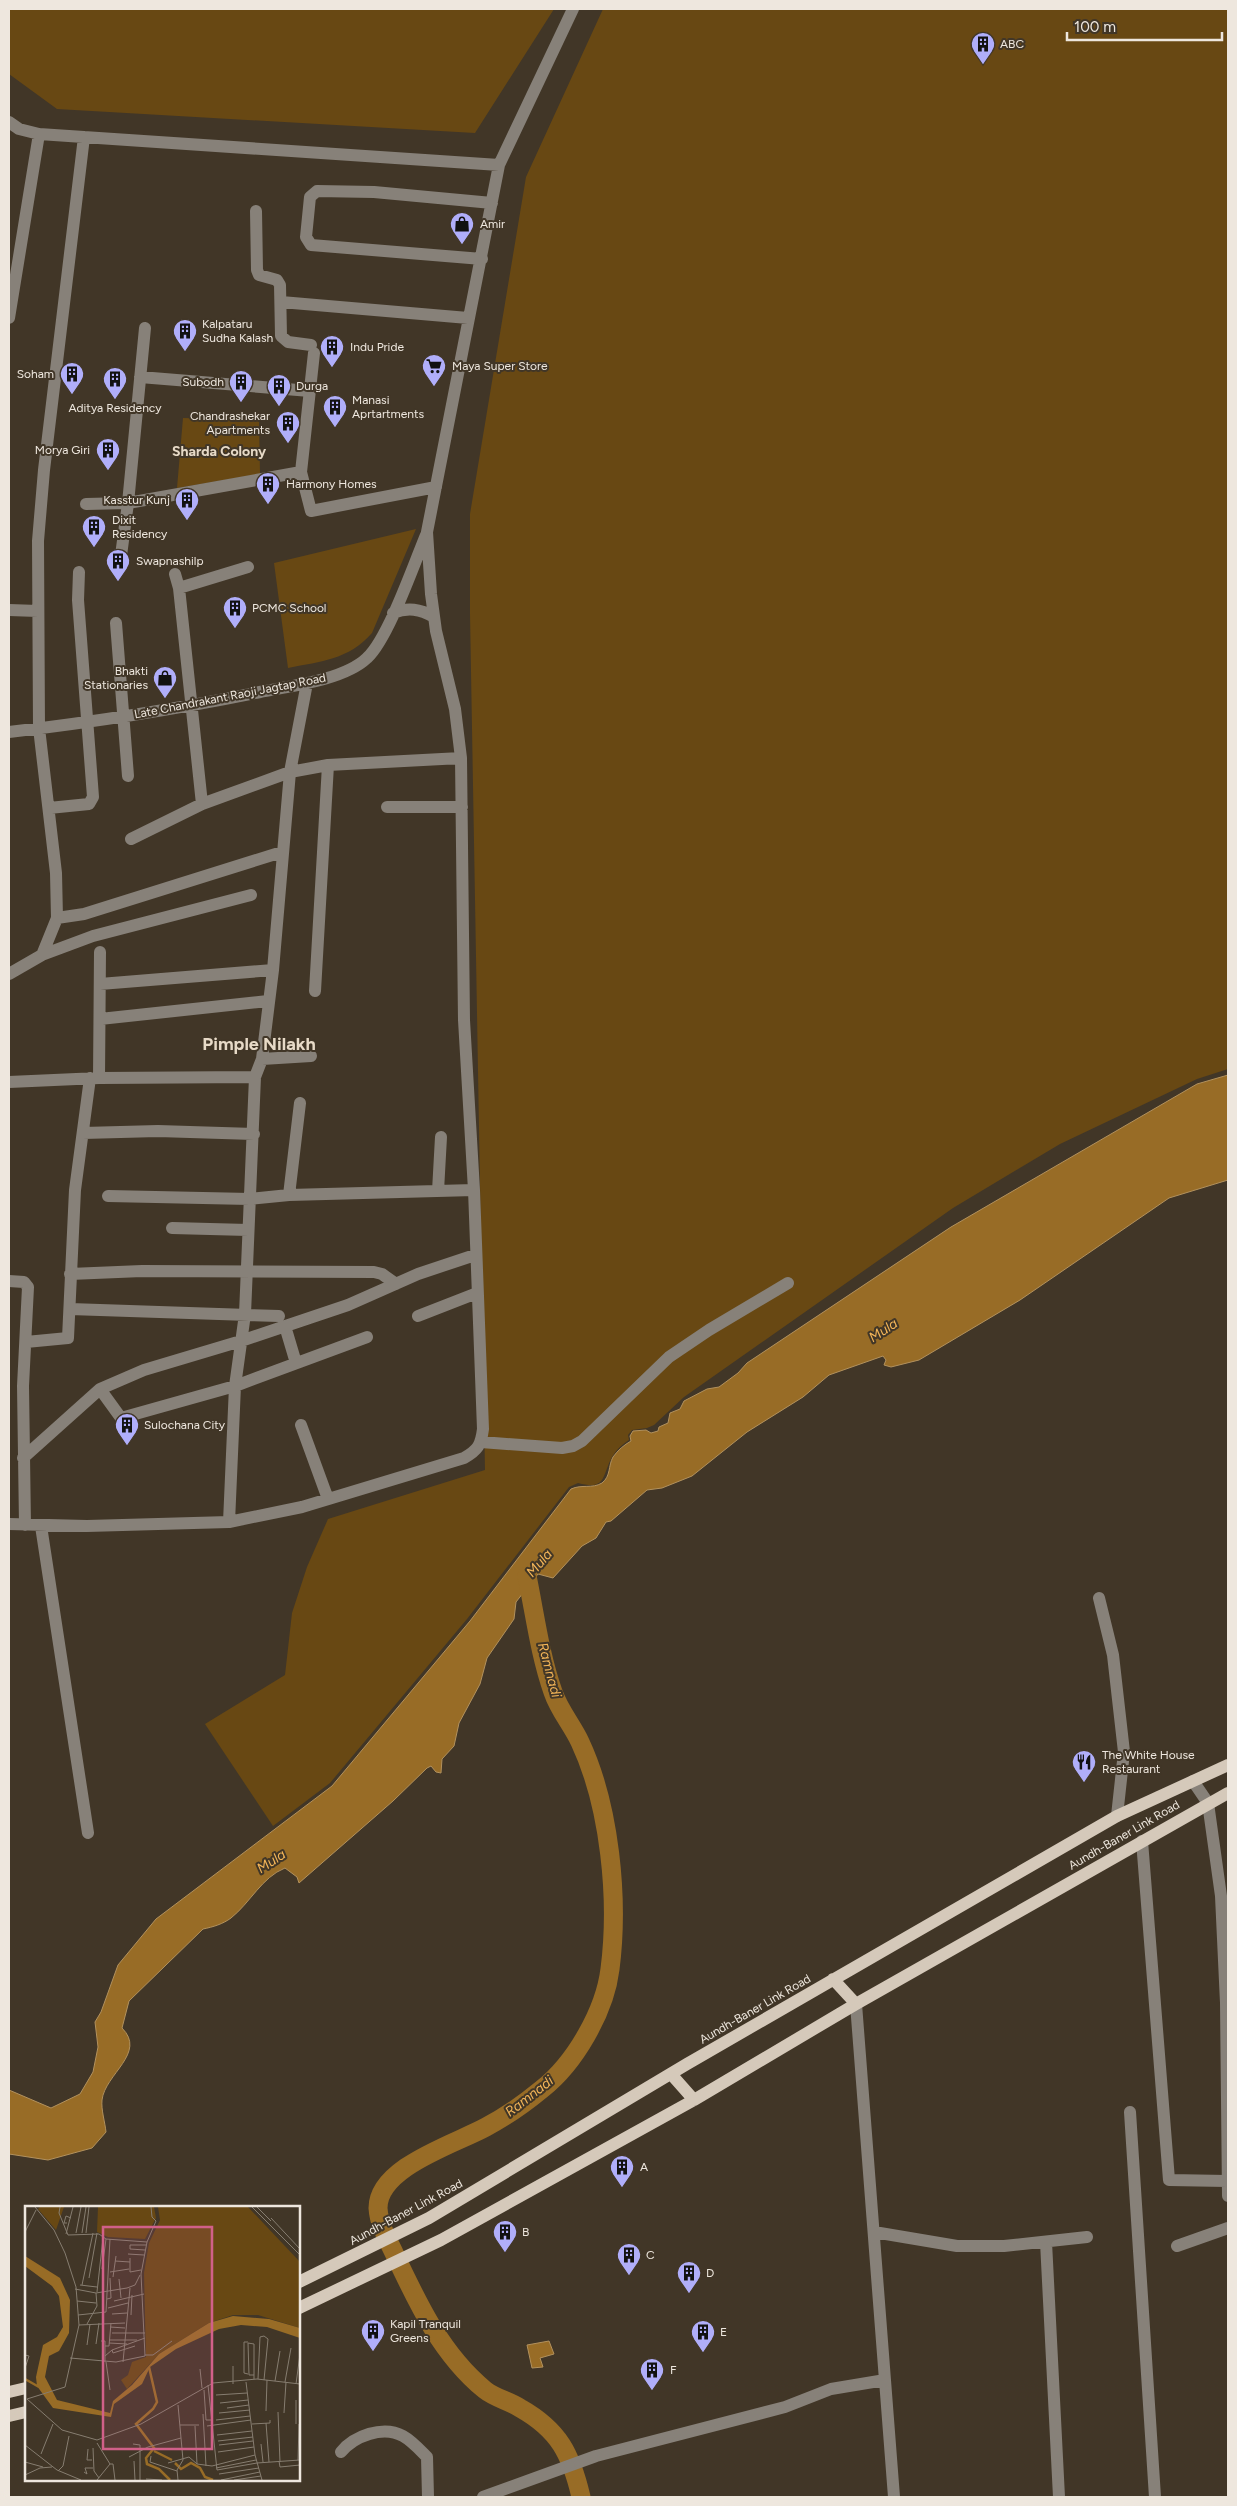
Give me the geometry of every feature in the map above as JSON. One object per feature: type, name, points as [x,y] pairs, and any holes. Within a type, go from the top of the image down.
[{"type":"main road","name":"Aundh-Baner Link Road","points":[[300,2282],[429,2218],[833,1979],[1117,1816],[1228,1765]]},
{"type":"main road","name":"Aundh-Baner Link Road","points":[[300,2308],[441,2240],[694,2100],[856,2004],[1228,1793]]},
{"type":"main road","points":[[833,1979],[856,2004]]},
{"type":"main road","points":[[671,2074],[694,2100]]},
{"type":"main road","points":[[9,2392],[25,2388]]},
{"type":"main road","points":[[9,2416],[25,2412]]},
{"type":"street","points":[[9,1524],[40,1526],[147,1526],[230,1522],[302,1507],[464,1458],[477,1451],[481,1442],[483,1429],[474,1190],[464,1020],[461,758],[455,709],[434,617],[428,532],[468,318],[482,259],[498,165],[573,9]]},
{"type":"street","points":[[9,122],[19,129],[39,134],[498,165]]},
{"type":"street","points":[[9,318],[39,134]]},
{"type":"street","points":[[42,955],[57,918],[56,873],[39,728],[38,541],[44,470],[84,137]]},
{"type":"street","points":[[482,259],[311,245],[306,236],[310,197],[317,191],[374,192],[492,203]]},
{"type":"street","points":[[256,211],[257,270],[259,275],[277,280],[280,285],[281,336],[288,342],[312,349],[310,391],[301,472],[311,511],[436,487]]},
{"type":"street","points":[[281,302],[468,318]]},
{"type":"street","points":[[120,563],[128,503],[145,328]]},
{"type":"street","points":[[140,377],[310,391]]},
{"type":"street","points":[[86,504],[128,503],[301,472]]},
{"type":"street","name":"Late Chandrakant Raoji Jagtap Road","points":[[9,732],[87,723],[192,706],[308,683],[349,669],[368,658],[377,648],[428,532]]},
{"type":"street","points":[[179,588],[248,567]]},
{"type":"street","points":[[49,808],[88,804],[92,801],[78,600],[79,572]]},
{"type":"street","points":[[175,574],[179,588],[202,804]]},
{"type":"street","points":[[393,613],[402,609],[414,609],[434,617]]},
{"type":"street","points":[[9,610],[38,611]]},
{"type":"street","points":[[116,623],[128,776]]},
{"type":"street","points":[[230,1522],[235,1386],[245,1314],[255,1077],[262,1058],[273,970],[290,772],[308,683]]},
{"type":"street","points":[[131,839],[202,804],[290,772],[328,764],[461,758]]},
{"type":"street","points":[[315,991],[328,764]]},
{"type":"street","points":[[387,807],[462,807]]},
{"type":"street","points":[[57,918],[84,914],[282,852]]},
{"type":"street","points":[[9,974],[42,955],[93,936],[252,895]]},
{"type":"street","points":[[26,1342],[68,1338],[76,1190],[83,1133],[95,1078],[100,1019],[100,952]]},
{"type":"street","points":[[100,984],[273,970]]},
{"type":"street","points":[[100,1019],[268,1001]]},
{"type":"street","points":[[262,1058],[311,1056]]},
{"type":"street","points":[[9,1082],[95,1078],[255,1077]]},
{"type":"street","points":[[290,1195],[300,1103]]},
{"type":"street","points":[[83,1133],[158,1131],[254,1134]]},
{"type":"street","points":[[438,1191],[441,1137]]},
{"type":"street","points":[[108,1196],[250,1199],[290,1195],[474,1190]]},
{"type":"street","points":[[172,1228],[248,1230]]},
{"type":"street","points":[[23,1458],[100,1390],[144,1370],[241,1341],[282,1321],[348,1305],[396,1284],[475,1255]]},
{"type":"street","points":[[70,1274],[142,1271],[374,1272],[382,1274],[396,1284]]},
{"type":"street","points":[[9,1281],[24,1282],[28,1287],[23,1386],[25,1525]]},
{"type":"street","points":[[481,1442],[562,1448],[574,1446],[582,1441],[670,1357],[709,1330],[788,1283]]},
{"type":"street","points":[[418,1316],[477,1294]]},
{"type":"street","points":[[70,1309],[245,1314],[282,1321]]},
{"type":"street","points":[[282,1321],[296,1363]]},
{"type":"street","points":[[100,1390],[120,1418],[235,1386],[368,1337]]},
{"type":"street","points":[[301,1424],[328,1499]]},
{"type":"street","points":[[40,1526],[88,1833]]},
{"type":"street","points":[[1099,1598],[1113,1655],[1124,1752],[1117,1816]]},
{"type":"street","points":[[1193,1781],[1208,1803],[1222,1907],[1228,2196]]},
{"type":"street","points":[[1142,1841],[1169,2180],[1228,2181]]},
{"type":"street","points":[[856,2004],[894,2497]]},
{"type":"street","points":[[1130,2112],[1155,2497]]},
{"type":"street","points":[[1177,2246],[1228,2228]]},
{"type":"street","points":[[874,2232],[957,2246],[1004,2246],[1087,2238]]},
{"type":"street","points":[[1046,2242],[1059,2497]]},
{"type":"street","points":[[484,2497],[596,2456],[785,2407],[831,2389],[885,2380]]},
{"type":"street","points":[[341,2452],[350,2441],[359,2436],[383,2432],[402,2435],[427,2457],[428,2497]]},
{"type":"shaded area","points":[[9,9],[554,9],[475,133],[57,109],[9,74]]},
{"type":"shaded area","points":[[603,9],[1228,9],[1228,1069],[1197,1079],[1060,1144],[953,1208],[684,1397],[654,1425],[632,1430],[628,1435],[629,1440],[618,1449],[601,1481],[593,1485],[578,1483],[569,1487],[467,1619],[330,1783],[273,1826],[205,1724],[285,1675],[292,1613],[307,1567],[328,1519],[485,1470],[470,614],[470,514],[526,177]]},
{"type":"shaded area","points":[[183,418],[259,420],[260,474],[177,488]]},
{"type":"shaded area","points":[[416,529],[372,633],[354,649],[344,654],[323,661],[288,668],[274,563]]},
{"type":"water","name":"Mula","points":[[1228,1075],[1228,1180],[1169,1198],[1020,1300],[919,1360],[891,1367],[884,1365],[886,1360],[883,1356],[829,1375],[803,1397],[747,1432],[692,1476],[662,1488],[647,1490],[611,1521],[606,1522],[596,1538],[582,1546],[553,1578],[538,1574],[516,1602],[514,1619],[487,1658],[480,1684],[459,1723],[454,1746],[442,1759],[441,1773],[436,1772],[431,1766],[427,1768],[393,1801],[299,1883],[297,1877],[285,1868],[277,1872],[231,1918],[218,1925],[203,1929],[129,2001],[122,2028],[128,2037],[130,2046],[122,2064],[105,2090],[102,2104],[106,2132],[92,2148],[48,2160],[9,2154],[9,2090],[51,2108],[80,2094],[93,2072],[98,2047],[95,2022],[101,2012],[118,1965],[156,1919],[332,1786],[470,1621],[571,1489],[594,1486],[605,1480],[613,1457],[631,1441],[630,1436],[633,1431],[646,1430],[651,1433],[658,1431],[659,1427],[668,1423],[670,1413],[680,1409],[684,1401],[707,1389],[719,1387],[738,1373],[747,1363],[951,1227],[1197,1084]]},
{"type":"water","points":[[549,2341],[554,2354],[540,2358],[543,2367],[532,2368],[527,2345]]},
{"type":"waterway","name":"Ramnadi","points":[[527,1576],[548,1678],[556,1699],[580,1742],[590,1767],[605,1823],[610,1853],[613,1913],[613,1942],[607,1985],[595,2019],[577,2051],[554,2078],[515,2110],[486,2127],[420,2158],[404,2169],[391,2180],[381,2193],[378,2208],[384,2232],[432,2328],[456,2361],[485,2390],[533,2416],[554,2434],[568,2456],[581,2497]]},
{"type":"place","name":"ABC","points":[[983,65]]},
{"type":"place","name":"Amir","points":[[462,245]]},
{"type":"place","name":"Kalpataru Sudha Kalash","points":[[185,352]]},
{"type":"place","name":"Indu Pride","points":[[332,368]]},
{"type":"place","name":"Maya Super Store","points":[[434,387]]},
{"type":"place","name":"Soham","points":[[72,395]]},
{"type":"place","name":"Aditya Residency","points":[[115,400]]},
{"type":"place","name":"Subodh","points":[[241,403]]},
{"type":"place","name":"Durga","points":[[279,407]]},
{"type":"place","name":"Manasi Aprtartments","points":[[335,428]]},
{"type":"place","name":"Chandrashekar Apartments","points":[[288,444]]},
{"type":"place","name":"Morya Giri","points":[[108,471]]},
{"type":"place","name":"Harmony Homes","points":[[268,505]]},
{"type":"place","name":"Kasstur Kunj","points":[[187,521]]},
{"type":"place","name":"Dixit Residency","points":[[94,548]]},
{"type":"place","name":"Swapnashilp","points":[[118,582]]},
{"type":"place","name":"PCMC School","points":[[235,629]]},
{"type":"place","name":"Bhakti Stationaries","points":[[165,699]]},
{"type":"place","name":"Sulochana City","points":[[127,1446]]},
{"type":"place","name":"The White House Restaurant","points":[[1084,1783]]},
{"type":"place","name":"A","points":[[622,2188]]},
{"type":"place","name":"B","points":[[505,2253]]},
{"type":"place","name":"C","points":[[629,2276]]},
{"type":"place","name":"D","points":[[689,2294]]},
{"type":"place","name":"Kapil Tranquil Greens","points":[[373,2352]]},
{"type":"place","name":"E","points":[[703,2353]]},
{"type":"place","name":"F","points":[[652,2391]]},
{"type":"district","name":"Sharda Colony","points":[[219,451]]},
{"type":"district","name":"Pimple Nilakh","points":[[259,1044]]}]
